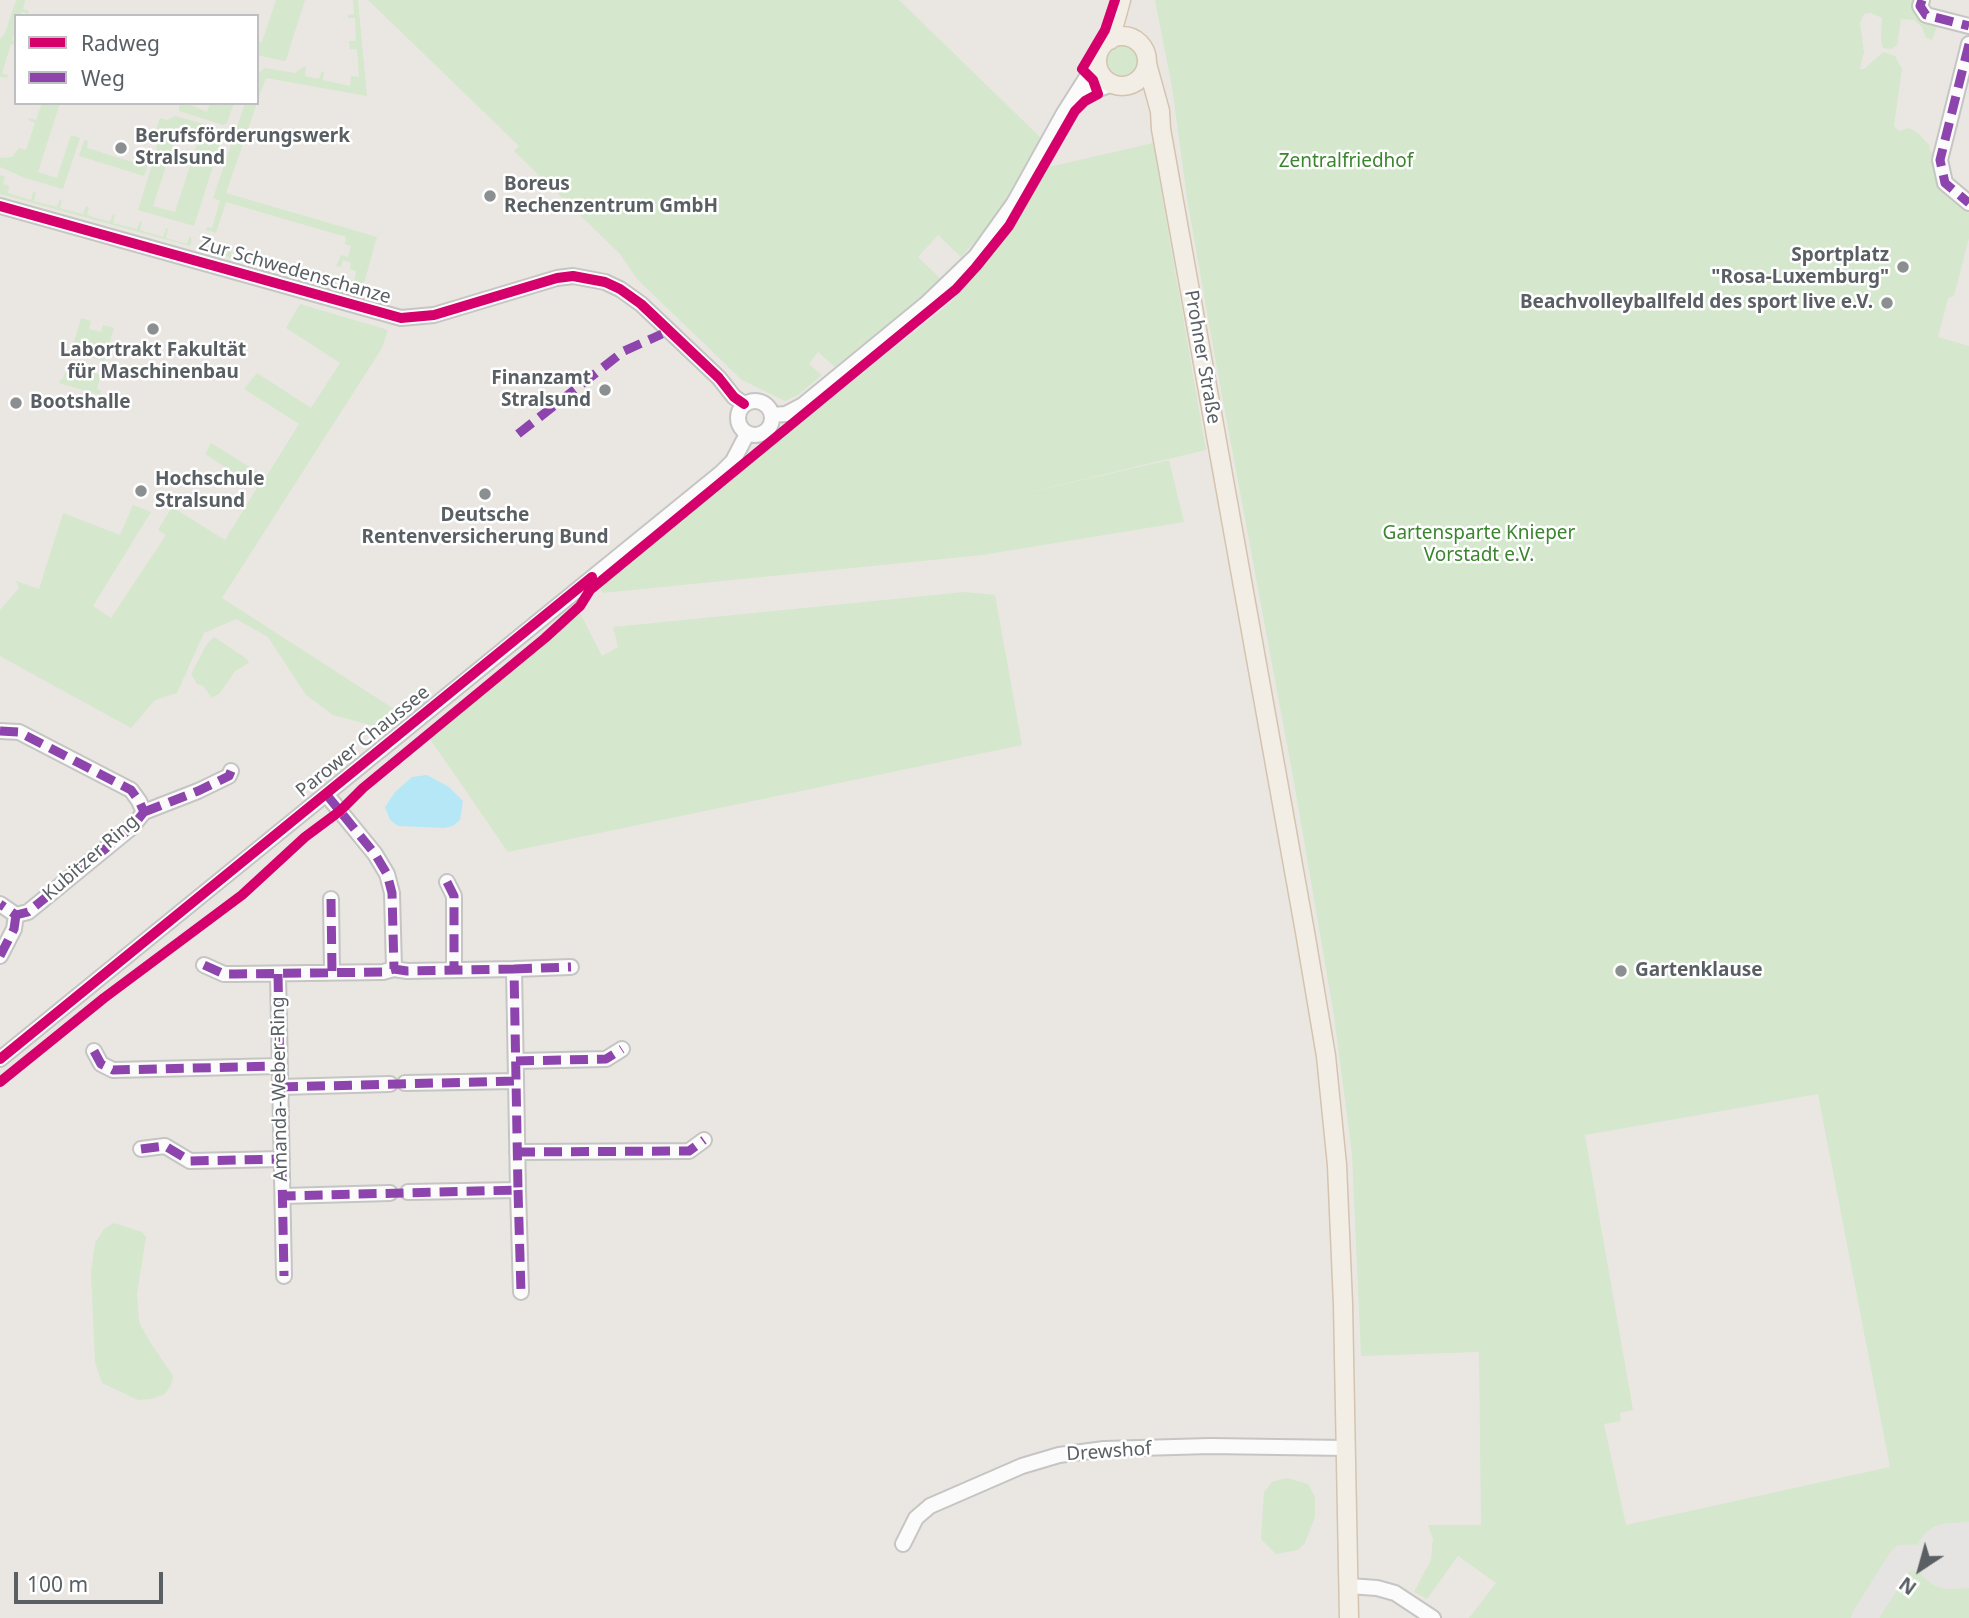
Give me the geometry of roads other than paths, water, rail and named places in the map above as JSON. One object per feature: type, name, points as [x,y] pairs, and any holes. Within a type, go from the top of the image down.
[{"type":"main road","points":[[1097,61],[1103,77],[1119,85],[1138,81],[1145,71],[1147,64],[1143,48],[1129,37],[1110,40],[1121,0]]},
{"type":"main road","points":[[1127,0],[1129,37]]},
{"type":"main road","name":"Parower Chaussee","points":[[1097,61],[1101,49],[1110,40]]},
{"type":"main road","name":"Prohner Straße","points":[[1147,64],[1160,111],[1161,129],[1305,932],[1332,1107],[1342,1279],[1349,1618]]},
{"type":"main road","name":"Prohner Straße","points":[[1119,85],[1137,93],[1151,108],[1161,129]]},
{"type":"street","points":[[1922,0],[1920,6],[1926,15],[1969,26]]},
{"type":"street","points":[[1969,44],[1940,160],[1945,183],[1969,203]]},
{"type":"street","name":"Parower Chaussee","points":[[0,1059],[722,473],[733,461],[747,434],[758,435],[768,430],[773,421],[772,415],[786,414],[803,405],[926,304],[961,272],[1002,222],[1097,61]]},
{"type":"street","points":[[1071,102],[1083,94],[1119,85]]},
{"type":"street","name":"Zur Schwedenschanze","points":[[0,206],[401,318],[435,316],[557,278],[573,276],[605,282],[641,304],[744,404]]},
{"type":"street","points":[[747,434],[738,420],[744,404],[761,402],[770,409],[772,415]]},
{"type":"street","name":"Kubitzer Ring","points":[[0,731],[19,732],[131,790],[144,812],[132,827],[28,912],[16,915]]},
{"type":"street","points":[[144,812],[198,791],[229,776],[231,771]]},
{"type":"street","points":[[326,794],[375,853],[387,874],[392,893],[394,969]]},
{"type":"street","points":[[447,882],[454,895],[454,969]]},
{"type":"street","points":[[331,898],[332,972]]},
{"type":"street","points":[[0,904],[16,915],[14,929],[0,956]]},
{"type":"street","points":[[204,965],[224,974],[278,974]]},
{"type":"street","name":"Amanda-Weber-Ring","points":[[284,1276],[278,974],[383,972],[394,969],[407,971],[571,967]]},
{"type":"street","points":[[514,968],[520,1292]]},
{"type":"street","points":[[516,1061],[606,1059],[622,1049]]},
{"type":"street","points":[[94,1051],[101,1064],[113,1070],[279,1066]]},
{"type":"street","points":[[405,1083],[516,1081]]},
{"type":"street","points":[[280,1087],[390,1084]]},
{"type":"street","points":[[517,1152],[689,1151],[704,1140]]},
{"type":"street","points":[[141,1149],[165,1146],[190,1161],[282,1158]]},
{"type":"street","points":[[408,1192],[518,1190]]},
{"type":"street","name":"Amanda-Weber-Ring","points":[[283,1196],[390,1193]]},
{"type":"street","name":"Drewshof","points":[[903,1544],[916,1518],[930,1506],[1022,1466],[1059,1455],[1104,1449],[1210,1446],[1346,1448]]},
{"type":"street","points":[[1349,1586],[1377,1588],[1395,1593],[1433,1618]]},
{"type":"water","points":[[427,775],[449,787],[463,801],[460,820],[453,826],[444,828],[398,826],[390,820],[385,807],[395,792],[412,777]]},
{"type":"place","name":"Berufsförderungswerk Stralsund","points":[[121,148]]},
{"type":"place","name":"Boreus Rechenzentrum GmbH","points":[[490,196]]},
{"type":"place","name":"Sportplatz \"Rosa-Luxemburg\"","points":[[1903,267]]},
{"type":"place","name":"Beachvolleyballfeld des sport live e.V.","points":[[1887,303]]},
{"type":"place","name":"Labortrakt Fakultät für Maschinenbau","points":[[153,329]]},
{"type":"place","name":"Finanzamt Stralsund","points":[[605,390]]},
{"type":"place","name":"Bootshalle","points":[[16,403]]},
{"type":"place","name":"Hochschule Stralsund","points":[[141,491]]},
{"type":"place","name":"Deutsche Rentenversicherung Bund","points":[[485,494]]},
{"type":"place","name":"Gartenklause","points":[[1621,971]]},
{"type":"park label","name":"Zentralfriedhof","points":[[1346,162]]},
{"type":"park label","name":"Gartensparte Knieper Vorstadt e.V.","points":[[1479,545]]}]
